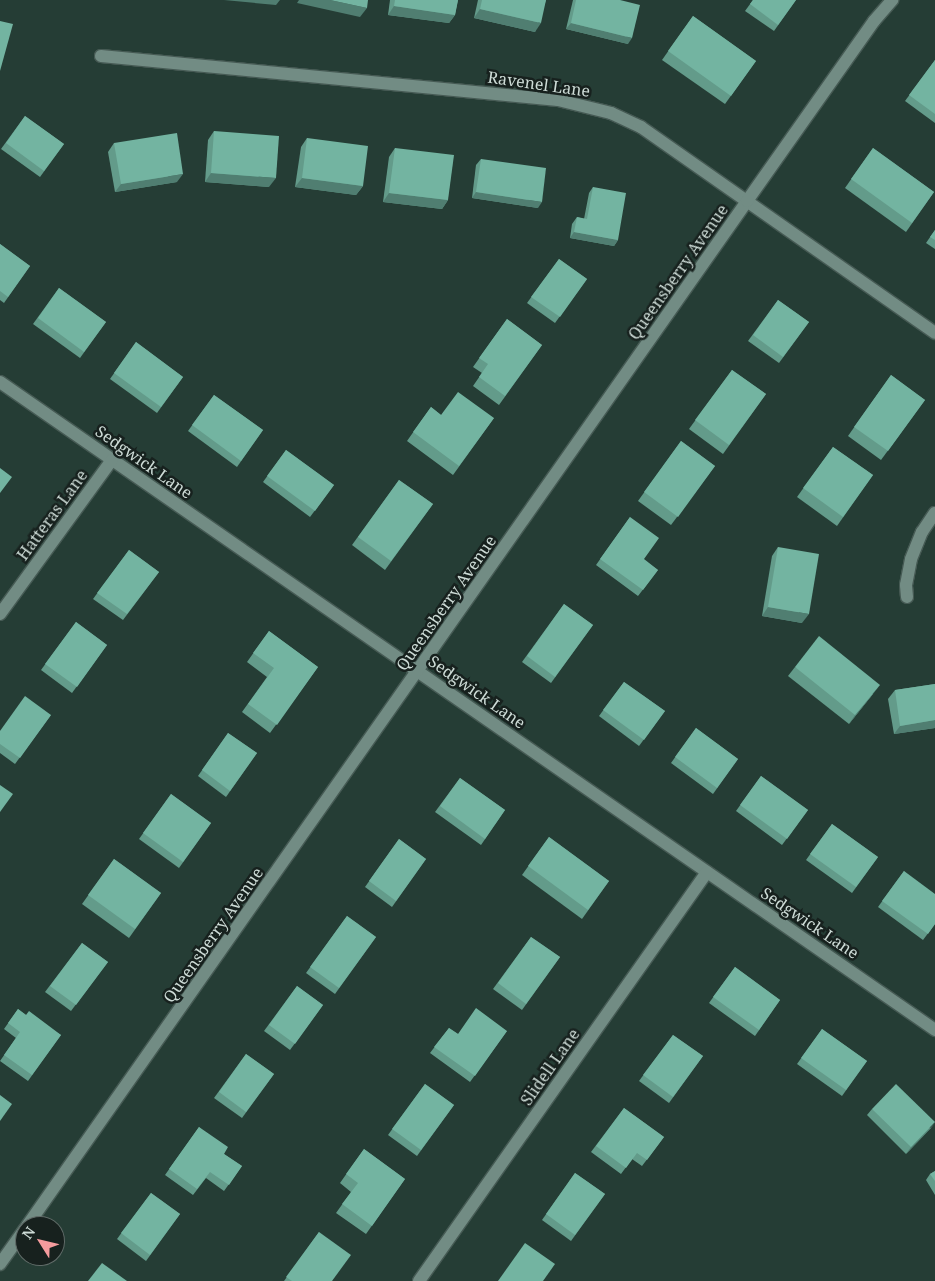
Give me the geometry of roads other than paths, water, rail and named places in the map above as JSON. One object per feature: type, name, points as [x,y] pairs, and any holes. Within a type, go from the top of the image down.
[{"type":"street","name":"Queensberry Avenue","points":[[34,1216],[747,201],[874,21],[892,0]]},
{"type":"street","name":"Ravenel Lane","points":[[101,56],[582,104],[610,112],[641,127],[935,333]]},
{"type":"street","name":"Sedgwick Lane","points":[[0,382],[935,1030]]},
{"type":"street","name":"Hatteras Lane","points":[[0,614],[112,460]]},
{"type":"street","points":[[907,597],[906,585],[911,559],[922,532],[935,513]]},
{"type":"street","name":"Slidell Lane","points":[[419,1281],[707,872]]},
{"type":"street","points":[[0,1264],[15,1243]]}]
